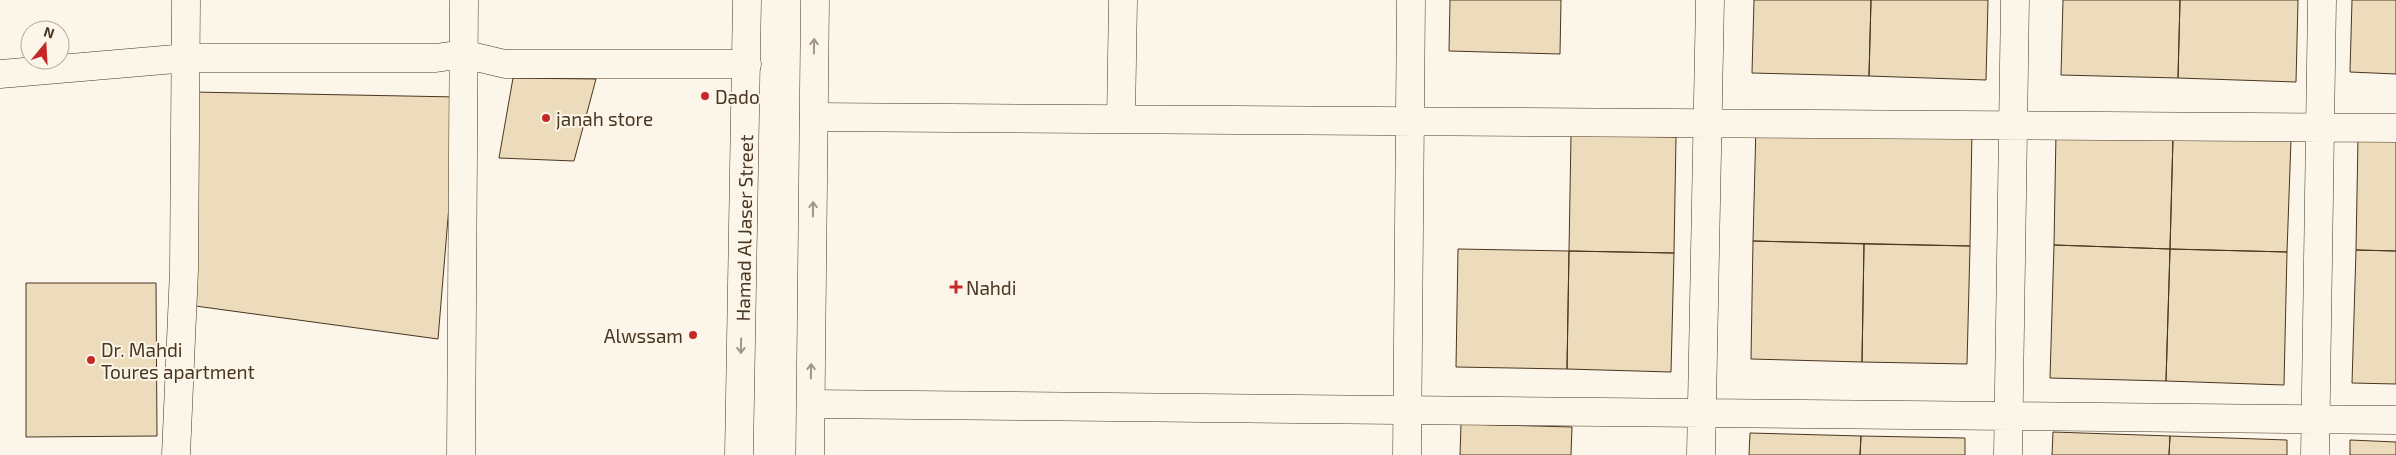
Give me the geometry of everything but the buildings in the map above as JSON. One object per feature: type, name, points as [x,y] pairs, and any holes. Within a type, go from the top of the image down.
[{"type":"street","points":[[176,455],[184,270],[186,0]]},
{"type":"street","points":[[461,455],[464,0]]},
{"type":"street","name":"Hamad Al Jaser Street","points":[[738,455],[747,0]]},
{"type":"street","points":[[810,455],[815,0]]},
{"type":"street","points":[[1121,119],[1123,0]]},
{"type":"street","points":[[1407,455],[1410,0]]},
{"type":"street","points":[[1701,455],[1710,0]]},
{"type":"street","points":[[2008,455],[2015,0]]},
{"type":"street","points":[[2316,455],[2322,0]]},
{"type":"street","points":[[0,74],[187,58],[436,58],[464,54],[506,64],[747,64]]},
{"type":"street","points":[[814,117],[2396,128]]},
{"type":"street","points":[[811,404],[2396,420]]},
{"type":"place","name":"Dado","points":[[705,96]]},
{"type":"place","name":"janah store","points":[[546,118]]},
{"type":"place","name":"Nahdi","points":[[956,287]]},
{"type":"place","name":"Alwssam","points":[[693,335]]},
{"type":"place","name":"Dr. Mahdi Toures apartment","points":[[91,360]]}]
